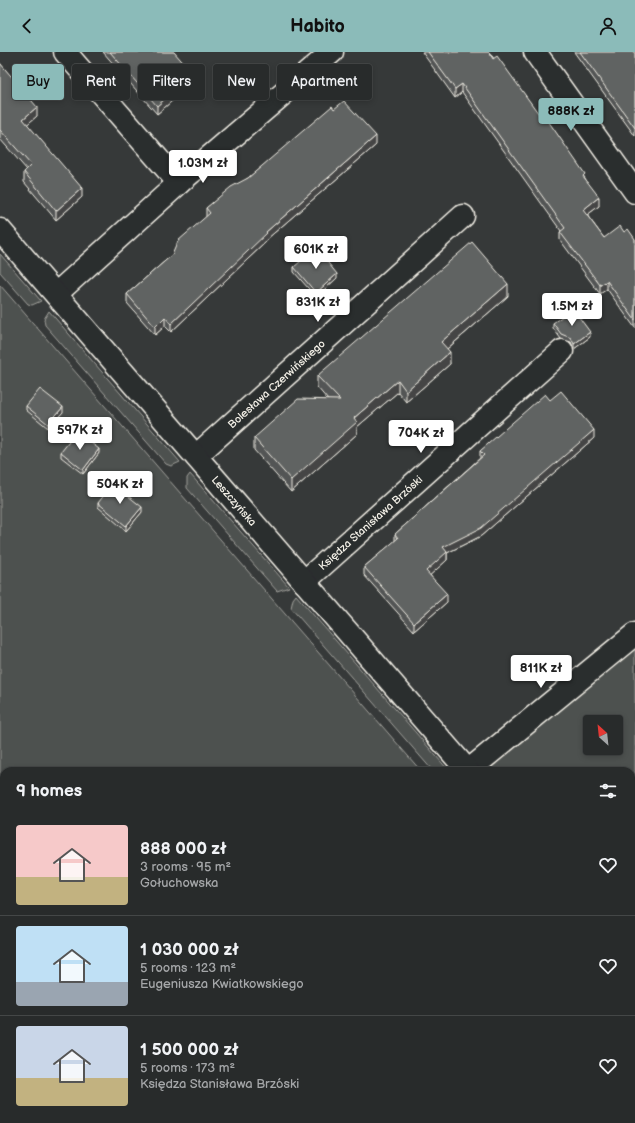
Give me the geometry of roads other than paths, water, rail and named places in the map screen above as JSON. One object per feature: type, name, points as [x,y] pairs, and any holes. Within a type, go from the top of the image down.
[{"type":"street","points":[[65,52],[179,183]]},
{"type":"street","points":[[56,294],[179,183],[332,52]]},
{"type":"street","points":[[535,52],[635,192]]},
{"type":"street","name":"Bolesława Czerwińskiego","points":[[196,456],[463,216]]},
{"type":"street","name":"Leszczyńska","points":[[0,230],[465,767]]},
{"type":"street","name":"Księdza Stanisława Brzóski","points":[[304,582],[562,351]]},
{"type":"street","points":[[473,767],[635,634]]}]
